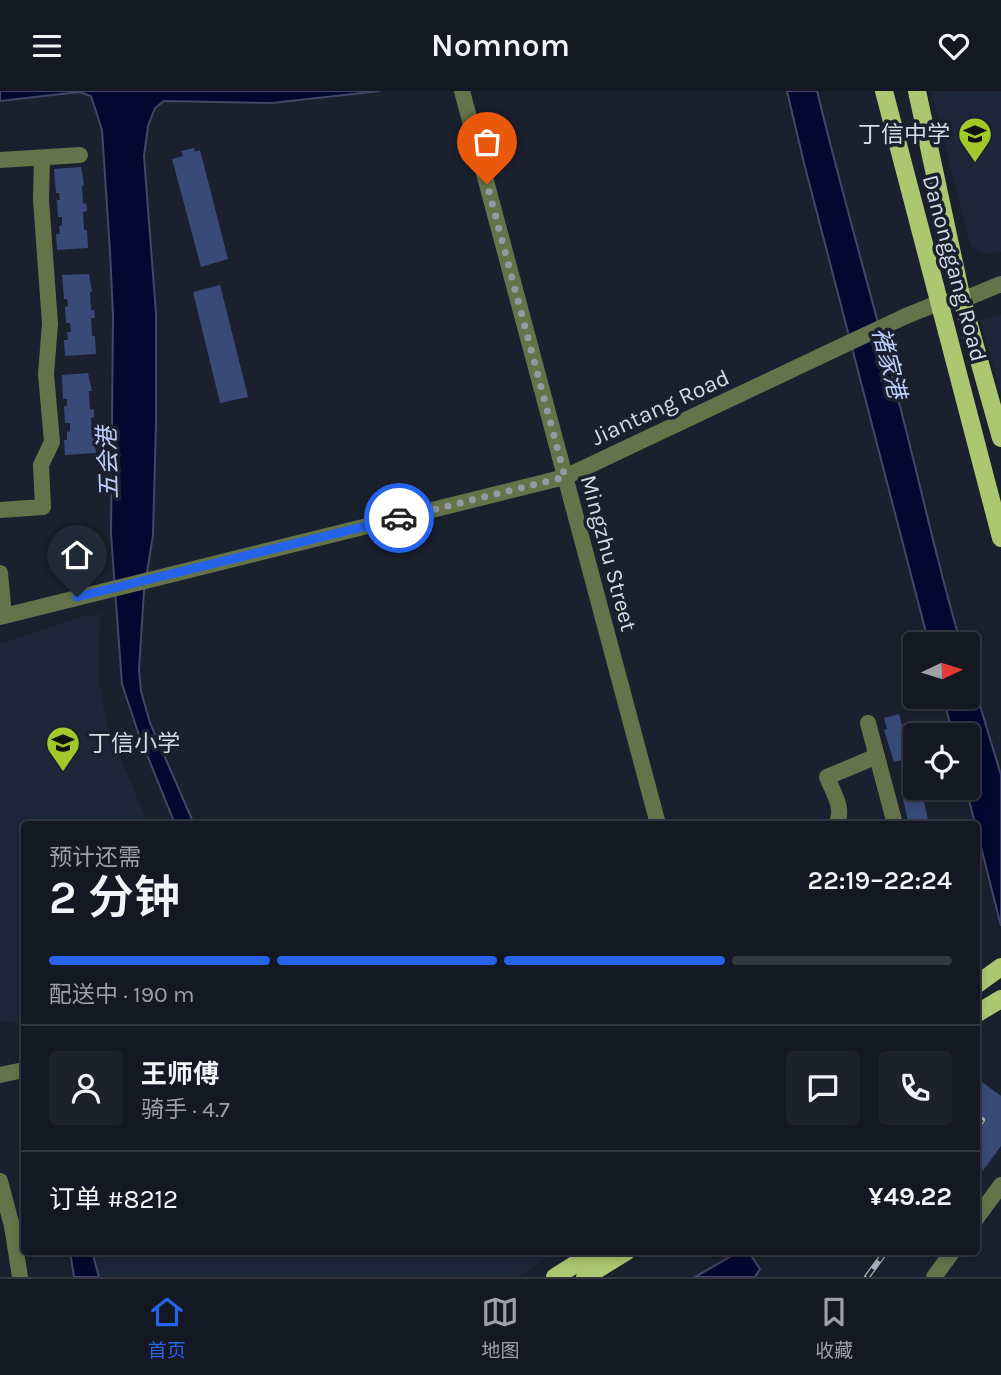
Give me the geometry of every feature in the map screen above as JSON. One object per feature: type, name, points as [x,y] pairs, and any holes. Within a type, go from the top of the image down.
[{"type":"main road","name":"Danonggang Road","points":[[884,91],[1001,538]]},
{"type":"main road","name":"Danonggang Road","points":[[917,91],[962,300],[1001,438]]},
{"type":"main road","points":[[980,982],[1001,967]]},
{"type":"main road","points":[[980,1012],[1001,999]]},
{"type":"main road","points":[[555,1277],[590,1255]]},
{"type":"main road","points":[[586,1277],[620,1255]]},
{"type":"street","name":"Mingzhu Street","points":[[462,91],[653,821]]},
{"type":"street","points":[[0,160],[80,155]]},
{"type":"street","points":[[0,510],[43,507],[41,465],[52,442],[46,374],[50,324],[41,200],[42,158]]},
{"type":"street","name":"Jiantang Road","points":[[2,617],[565,477],[906,316],[938,303],[962,300],[1001,284]]},
{"type":"street","points":[[0,573],[2,617]]},
{"type":"street","points":[[868,723],[894,821]]},
{"type":"street","points":[[838,821],[839,806],[828,777],[877,756]]},
{"type":"street","points":[[0,1076],[21,1071]]},
{"type":"street","points":[[0,1181],[12,1226],[20,1277]]},
{"type":"street","points":[[980,1214],[1001,1185]]},
{"type":"street","points":[[934,1277],[950,1255]]},
{"type":"shaded area","name":"丁信中学","points":[[931,91],[1001,91],[1001,252],[985,254],[971,246]]},
{"type":"shaded area","points":[[1001,314],[1001,393],[981,320]]},
{"type":"shaded area","name":"丁信小学","points":[[100,614],[98,676],[106,722],[147,821],[21,821],[21,1021],[0,1021],[0,644],[80,617]]},
{"type":"shaded area","points":[[80,1255],[552,1255],[517,1277],[85,1277]]},
{"type":"water","points":[[0,91],[380,91],[272,103],[164,101],[155,108],[148,126],[144,156],[156,314],[156,423],[153,535],[144,591],[139,670],[141,691],[150,723],[193,821],[174,821],[139,735],[122,684],[111,534],[113,314],[102,130],[91,96],[79,92],[0,101]]},
{"type":"water","points":[[787,91],[817,91],[958,632],[926,632]]},
{"type":"water","points":[[980,706],[1001,775],[1001,926],[980,843],[980,821],[974,821],[969,800],[980,800],[980,723],[950,723],[946,709],[980,709]]},
{"type":"water","points":[[71,1255],[93,1255],[99,1277],[74,1277]]},
{"type":"water","points":[[733,1255],[751,1255],[760,1269],[755,1277],[695,1277]]},
{"type":"building","points":[[194,148],[195,152],[200,150],[228,259],[201,267],[172,159],[183,156],[181,151]]},
{"type":"building","points":[[81,167],[83,204],[86,203],[87,211],[83,212],[84,230],[87,230],[88,248],[57,250],[56,234],[60,234],[62,217],[58,217],[57,200],[60,200],[59,193],[56,193],[54,169]]},
{"type":"building","points":[[89,274],[91,310],[94,310],[95,318],[91,318],[92,336],[95,336],[96,354],[65,356],[64,340],[68,340],[67,332],[71,332],[70,323],[66,323],[65,307],[68,306],[67,299],[64,299],[62,275]]},
{"type":"building","points":[[220,285],[248,397],[220,403],[193,292]]},
{"type":"building","points":[[88,373],[92,391],[89,391],[90,410],[94,409],[94,417],[91,418],[96,453],[65,455],[64,440],[67,440],[70,423],[65,423],[64,406],[67,406],[67,399],[63,399],[62,375]]},
{"type":"building","points":[[899,714],[903,729],[903,760],[894,762],[884,730],[887,729],[884,718]]},
{"type":"building","points":[[903,800],[924,800],[928,821],[908,821]]},
{"type":"building","points":[[980,1080],[1001,1096],[1001,1146],[980,1175]]},
{"type":"railway","points":[[867,1277],[883,1255]]},
{"type":"way so far","points":[[399,518],[565,477],[487,184]]},
{"type":"place","name":"丁信中学","points":[[975,164]]},
{"type":"place","name":"丁信小学","points":[[63,773]]},
{"type":"route","points":[[77,597],[399,518]]},
{"type":"water label","name":"褚家港","points":[[889,363]]},
{"type":"water label","name":"五会港","points":[[108,463]]}]
